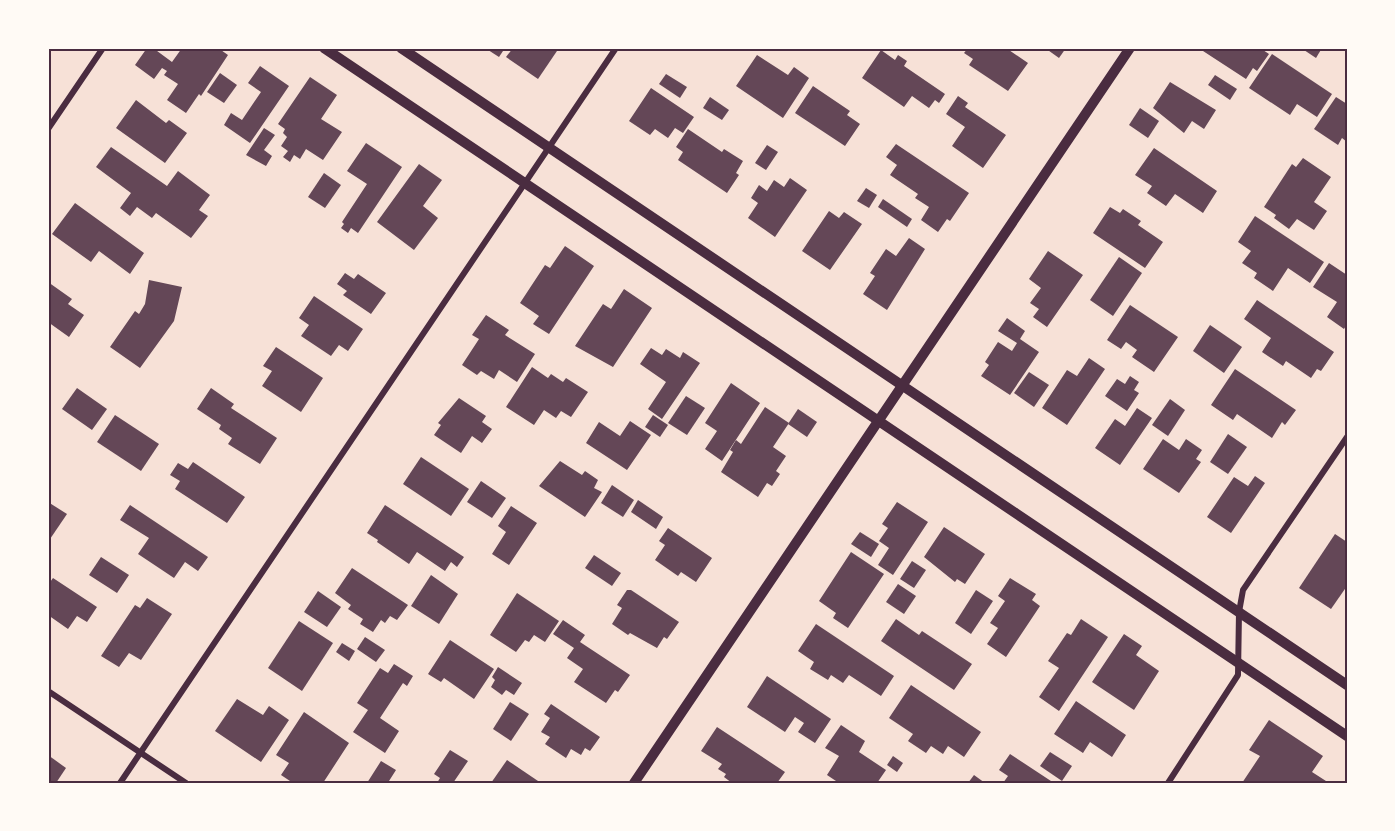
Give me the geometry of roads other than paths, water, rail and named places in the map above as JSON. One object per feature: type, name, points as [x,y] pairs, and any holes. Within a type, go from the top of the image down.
[{"type":"street","points":[[48,129],[103,48]]},
{"type":"street","points":[[324,48],[1347,736]]},
{"type":"street","points":[[401,48],[1347,685]]},
{"type":"street","points":[[120,783],[616,48]]},
{"type":"street","points":[[634,783],[1130,48]]},
{"type":"street","points":[[1168,783],[1234,684],[1240,664],[1239,612],[1243,590],[1347,437]]},
{"type":"street","points":[[48,691],[186,783]]}]
